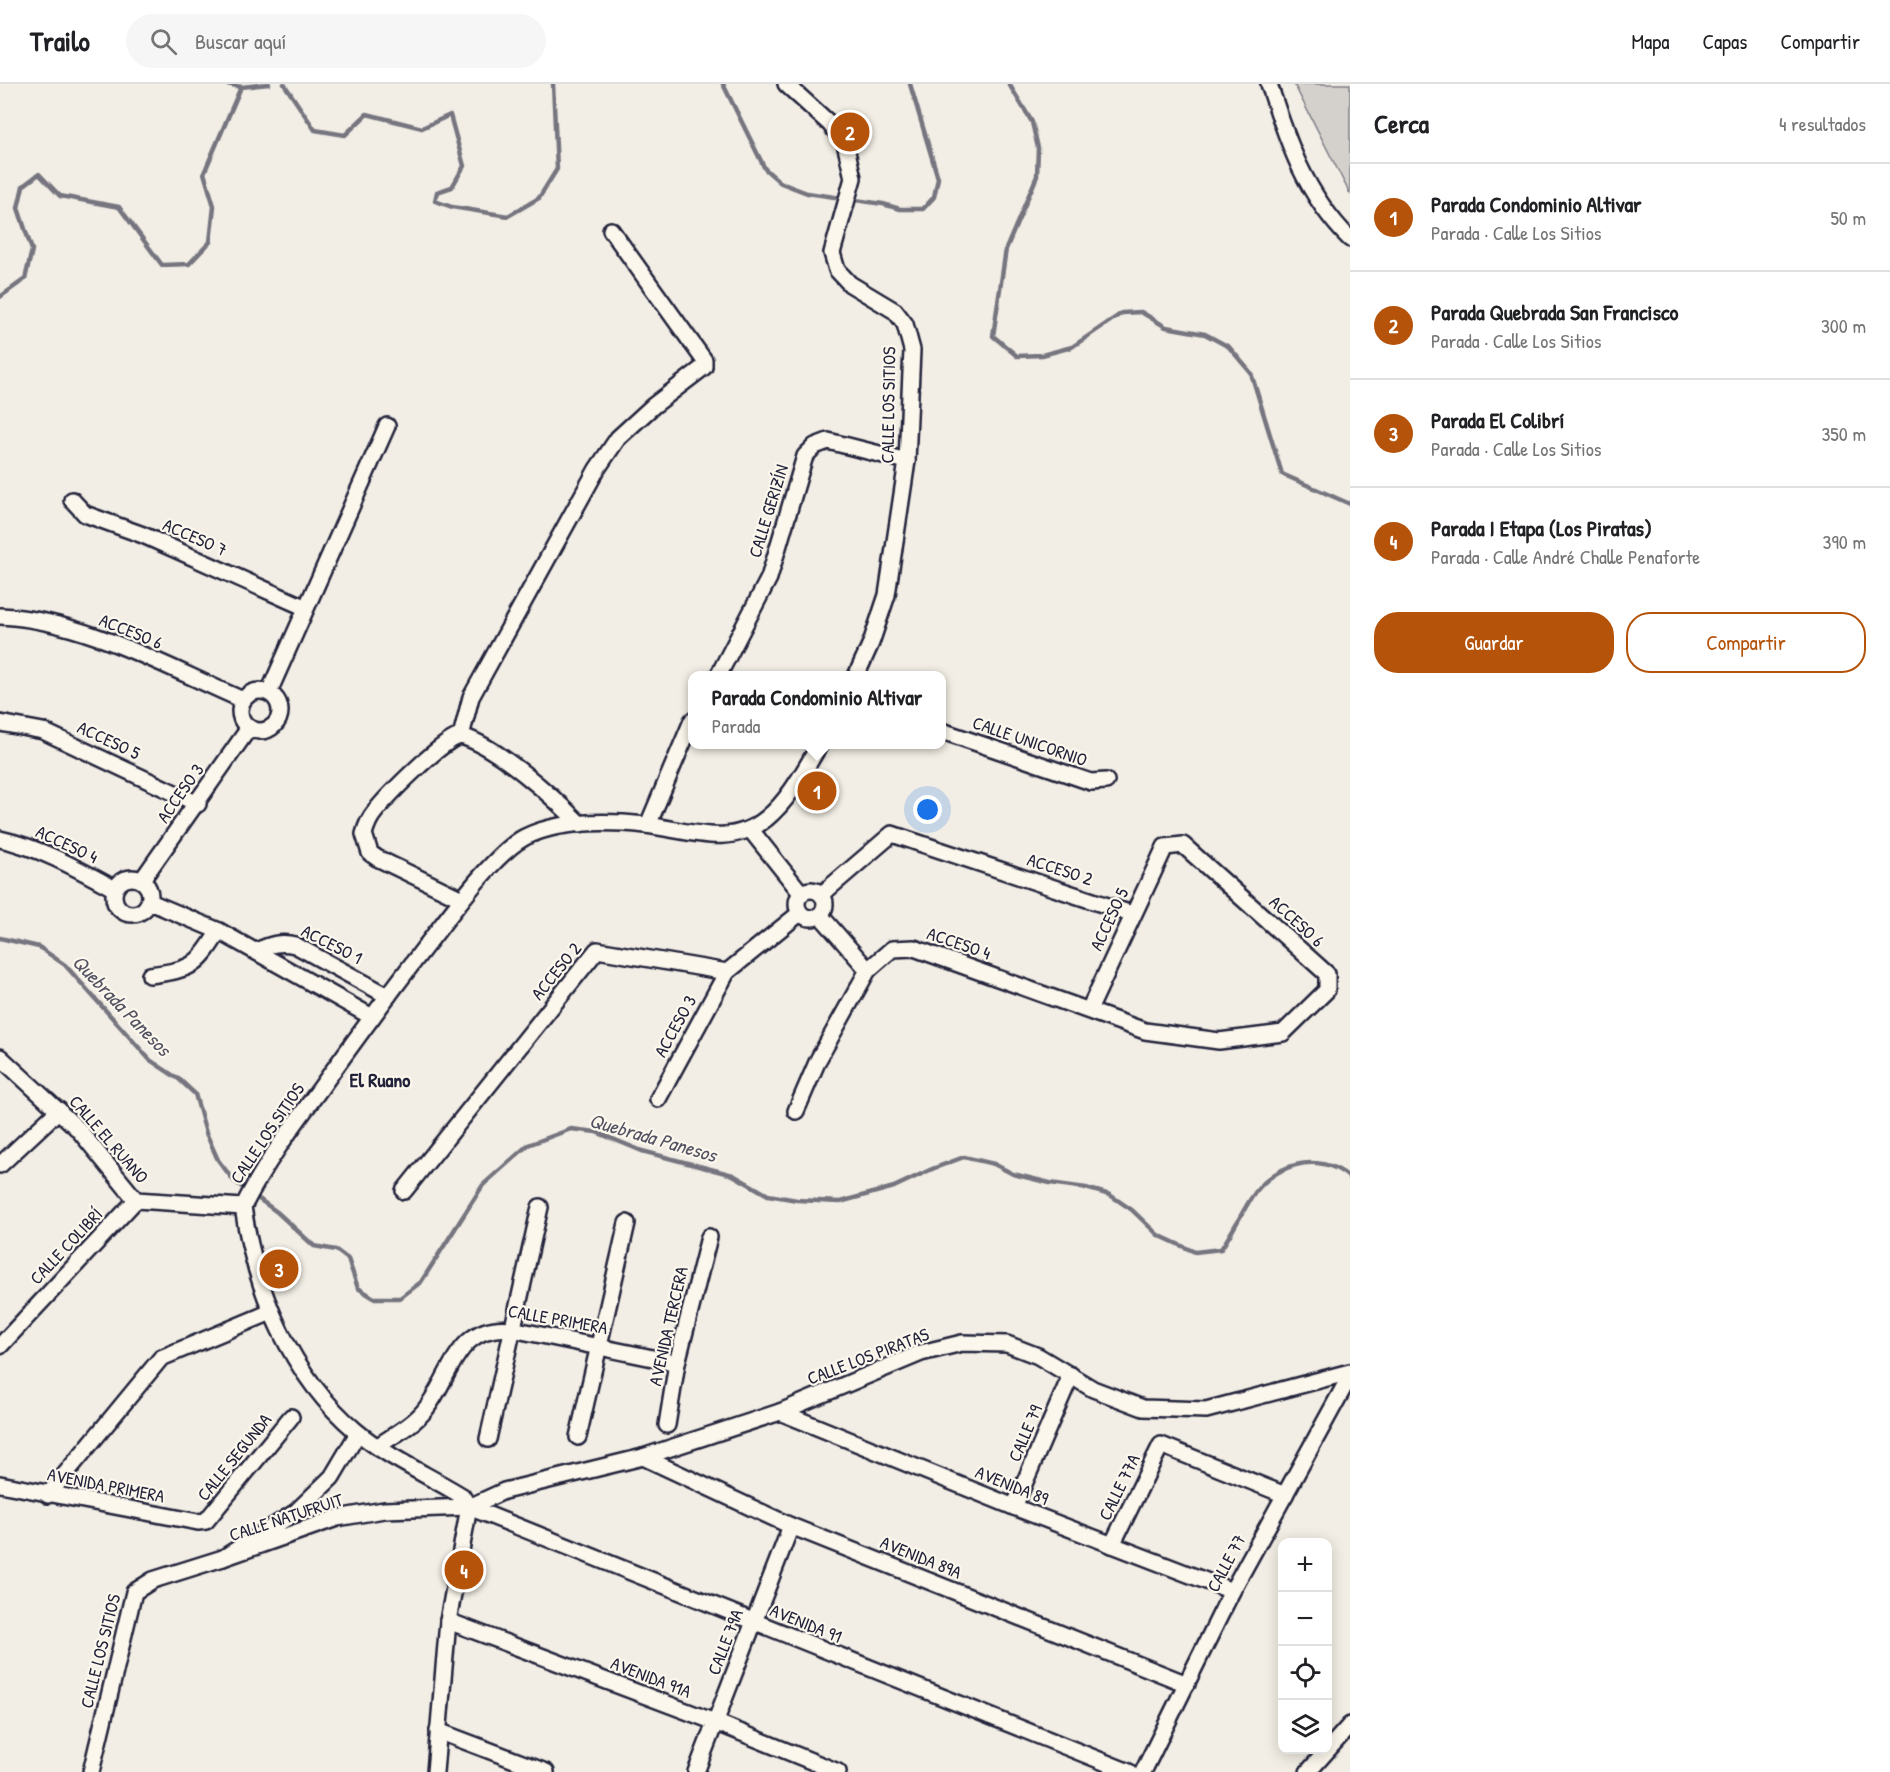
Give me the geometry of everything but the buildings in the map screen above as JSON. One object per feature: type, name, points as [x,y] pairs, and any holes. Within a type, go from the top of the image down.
[{"type":"street","name":"CALLE LOS SITIOS","points":[[786,84],[830,124],[845,143],[853,178],[837,229],[832,254],[837,270],[850,284],[896,311],[905,324],[912,350],[907,461],[887,595],[871,643],[858,671]]},
{"type":"street","points":[[1269,84],[1301,174],[1318,201],[1350,239]]},
{"type":"street","points":[[461,736],[471,697],[597,469],[618,438],[653,405],[704,368],[704,360],[611,230]]},
{"type":"street","points":[[268,692],[304,607],[387,426]]},
{"type":"street","name":"CALLE GERIZÍN","points":[[720,671],[769,578],[806,456],[815,446],[828,441],[907,461]]},
{"type":"street","name":"ACCESO 7","points":[[72,500],[85,514],[143,535],[304,607]]},
{"type":"street","name":"ACCESO 6","points":[[0,616],[25,617],[69,628],[121,647],[243,700]]},
{"type":"street","points":[[257,691],[268,692],[274,696],[280,708],[278,720],[262,731],[249,728],[241,718],[243,700],[257,691]]},
{"type":"street","name":"ACCESO 5","points":[[0,723],[43,730],[198,804]]},
{"type":"street","name":"ACCESO 3","points":[[142,880],[198,804],[249,728]]},
{"type":"street","name":"CALLE UNICORNIO","points":[[946,732],[1091,782],[1106,781]]},
{"type":"street","points":[[648,825],[688,733]]},
{"type":"street","points":[[462,899],[377,858],[370,853],[364,834],[373,814],[444,744],[461,736],[486,747],[557,801],[580,824]]},
{"type":"street","name":"CALLE LOS SITIOS","points":[[92,1772],[134,1592],[153,1580],[223,1558],[296,1512],[332,1477],[358,1433],[329,1406],[291,1350],[271,1312],[254,1265],[243,1207],[281,1143],[372,1017],[462,899],[511,845],[544,830],[580,824],[648,825],[706,837],[727,836],[750,829],[766,819],[781,805],[817,749]]},
{"type":"street","points":[[750,829],[801,893]]},
{"type":"street","name":"ACCESO 2","points":[[822,894],[892,834],[1132,914]]},
{"type":"street","name":"ACCESO 4","points":[[0,839],[20,843],[57,859],[115,889]]},
{"type":"street","name":"ACCESO 6","points":[[1089,1008],[1145,1030],[1219,1041],[1283,1033],[1327,990],[1327,974],[1183,845],[1165,847]]},
{"type":"street","name":"ACCESO 5","points":[[1089,1008],[1165,847]]},
{"type":"street","points":[[130,877],[142,880],[150,890],[150,902],[141,912],[135,914],[123,911],[115,901],[115,889],[118,883],[130,877]]},
{"type":"street","points":[[814,890],[822,894],[825,907],[820,915],[812,918],[800,913],[797,900],[801,893],[814,890]]},
{"type":"street","points":[[150,902],[219,931],[372,1017]]},
{"type":"street","points":[[727,972],[800,913]]},
{"type":"street","points":[[820,915],[868,970]]},
{"type":"street","points":[[150,975],[179,971],[198,962],[219,931]]},
{"type":"street","name":"ACCESO 1","points":[[256,951],[271,944],[284,942],[295,945],[388,996]]},
{"type":"street","name":"ACCESO 4","points":[[796,1111],[818,1060],[868,970],[892,949],[914,948],[1089,1008]]},
{"type":"street","name":"ACCESO 2","points":[[404,1191],[597,950],[727,972]]},
{"type":"street","name":"ACCESO 3","points":[[658,1099],[727,972]]},
{"type":"street","name":"CALLE EL RUANO","points":[[0,1057],[59,1110],[91,1143],[136,1200],[243,1207]]},
{"type":"street","points":[[0,1165],[59,1110]]},
{"type":"street","name":"CALLE COLIBRÍ","points":[[0,1346],[136,1200]]},
{"type":"street","points":[[488,1439],[540,1207]]},
{"type":"street","points":[[578,1437],[597,1344],[627,1223]]},
{"type":"street","name":"AVENIDA TERCERA","points":[[667,1425],[677,1363],[709,1237]]},
{"type":"street","points":[[48,1495],[161,1358],[271,1312]]},
{"type":"street","name":"CALLE PRIMERA","points":[[378,1446],[417,1420],[427,1407],[453,1360],[474,1337],[498,1327],[597,1344],[677,1363]]},
{"type":"street","name":"CALLE LOS PIRATAS","points":[[469,1508],[504,1491],[643,1457],[780,1412],[921,1353],[962,1343],[1007,1344],[1038,1356],[1093,1389],[1143,1408],[1206,1410],[1350,1374]]},
{"type":"street","name":"CALLE 77","points":[[1143,1772],[1232,1591],[1350,1374]]},
{"type":"street","name":"CALLE 79","points":[[1014,1508],[1071,1375]]},
{"type":"street","name":"AVENIDA 89","points":[[780,1412],[1014,1508],[1232,1591]]},
{"type":"street","name":"CALLE SEGUNDA","points":[[206,1521],[291,1417]]},
{"type":"street","points":[[358,1433],[462,1496],[469,1508],[448,1621],[435,1772]]},
{"type":"street","name":"CALLE 77A","points":[[1112,1545],[1161,1445],[1285,1495]]},
{"type":"street","name":"AVENIDA 89A","points":[[643,1457],[791,1526],[1187,1684]]},
{"type":"street","name":"AVENIDA PRIMERA","points":[[0,1484],[198,1522],[206,1521]]},
{"type":"street","name":"CALLE NATUFRUIT","points":[[223,1558],[337,1518],[384,1510],[469,1508]]},
{"type":"street","name":"AVENIDA 91","points":[[469,1508],[1129,1772]]},
{"type":"street","name":"CALLE 79A","points":[[696,1772],[791,1526]]},
{"type":"street","name":"AVENIDA 91A","points":[[448,1621],[715,1722],[838,1772]]},
{"type":"street","points":[[1308,1772],[1350,1725]]},
{"type":"street","points":[[438,1731],[546,1772]]},
{"type":"shaded area","points":[[1294,84],[1350,84],[1350,194]]},
{"type":"waterway","points":[[227,84],[241,87],[269,84]]},
{"type":"waterway","points":[[284,84],[315,130],[345,135],[367,114],[422,128],[450,115],[464,166],[452,187],[437,192],[435,201],[452,207],[508,216],[539,198],[557,169],[553,84]]},
{"type":"waterway","points":[[723,84],[765,169],[781,183],[807,193],[883,204],[900,209],[923,209],[934,197],[938,178],[910,84]]},
{"type":"waterway","points":[[1009,84],[1032,122],[1038,148],[1037,176],[1006,249],[993,336],[1017,356],[1042,355],[1072,347],[1122,313],[1141,312],[1166,327],[1205,334],[1229,347],[1251,373],[1282,474],[1350,504]]},
{"type":"waterway","points":[[0,297],[25,279],[32,250],[18,208],[23,186],[39,174],[60,196],[119,207],[162,265],[189,264],[210,242],[214,206],[204,173],[241,87]]},
{"type":"waterway","name":"Quebrada Panesos","points":[[0,938],[39,947],[65,965],[150,1060],[180,1080],[195,1094],[206,1133],[218,1160],[234,1181],[277,1212],[314,1246],[336,1250],[348,1259],[358,1288],[374,1298],[400,1298],[421,1282],[483,1185],[528,1145],[571,1129],[596,1132],[642,1151],[733,1175],[768,1195],[797,1200],[840,1202],[894,1187],[964,1157],[994,1164],[1013,1174],[1110,1195],[1132,1210],[1158,1235],[1195,1252],[1221,1249],[1259,1188],[1282,1170],[1309,1163],[1323,1164],[1337,1169],[1350,1178]]},
{"type":"place","name":"Parada Quebrada San Francisco","points":[[850,132]]},
{"type":"place","name":"Parada Condominio Altivar","points":[[817,791]]},
{"type":"place","name":"Parada El Colibrí","points":[[279,1269]]},
{"type":"place","name":"Parada I Etapa (Los Piratas)","points":[[464,1570]]},
{"type":"district","name":"El Ruano","points":[[380,1079]]}]
